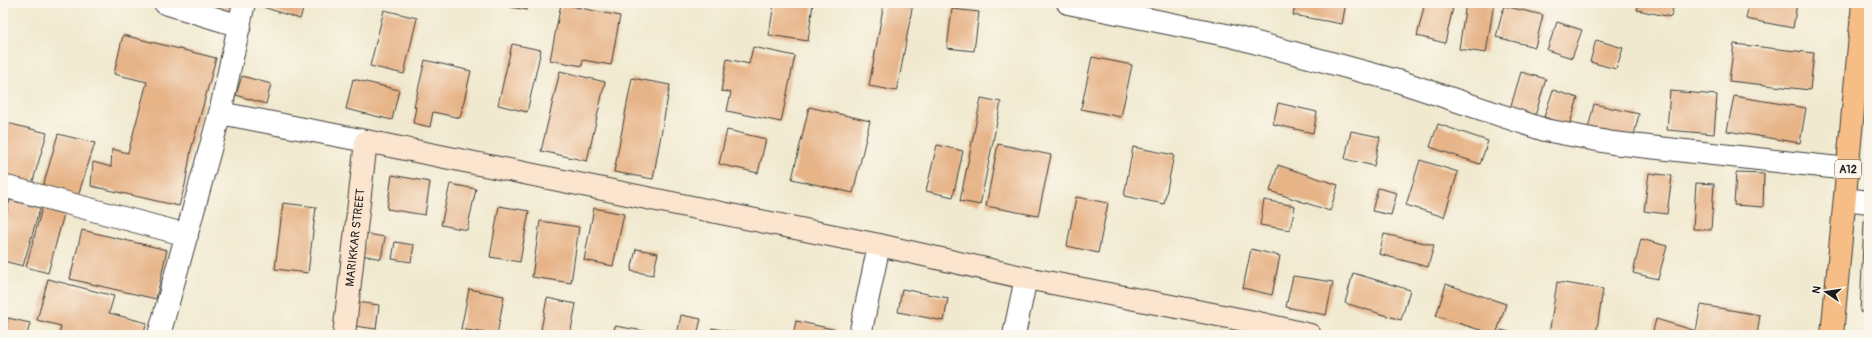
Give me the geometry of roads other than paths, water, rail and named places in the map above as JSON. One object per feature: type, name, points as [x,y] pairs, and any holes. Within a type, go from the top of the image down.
[{"type":"highway","name":"A12","points":[[1832,335],[1863,3]]},
{"type":"street","points":[[166,3],[240,26]]},
{"type":"street","points":[[159,335],[220,113],[244,3]]},
{"type":"street","points":[[1068,3],[1231,36],[1398,81],[1545,130],[1613,143],[1848,169]]},
{"type":"street","points":[[220,113],[366,141],[879,245],[1253,329],[1310,335]]},
{"type":"street","name":"MARIKKAR STREET","points":[[344,335],[366,141]]},
{"type":"street","points":[[3,186],[187,235]]},
{"type":"street","points":[[1845,199],[1869,202]]},
{"type":"street","points":[[860,335],[879,245]]},
{"type":"street","points":[[1014,335],[1026,278]]}]
